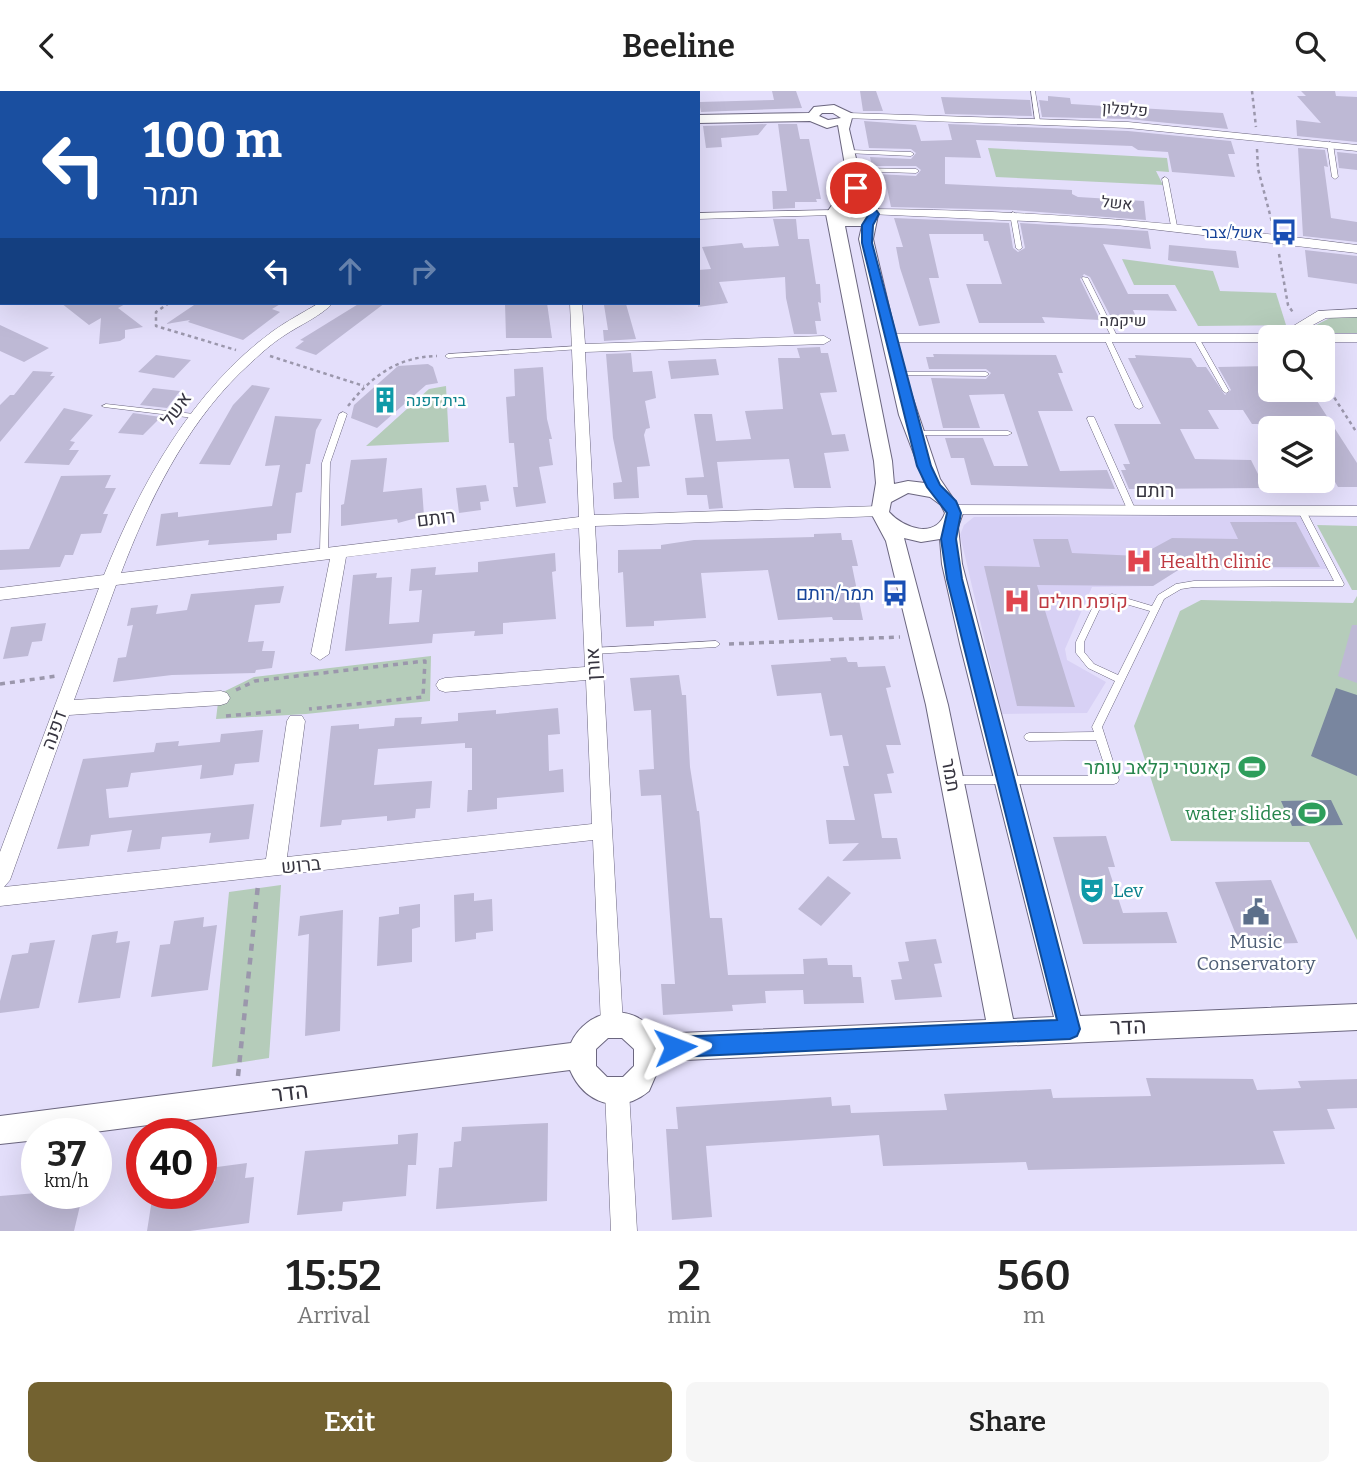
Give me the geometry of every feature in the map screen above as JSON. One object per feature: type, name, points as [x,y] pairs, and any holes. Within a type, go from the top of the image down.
[{"type":"street","points":[[831,98],[845,116],[843,128],[852,170],[858,193],[870,213],[866,239],[914,433],[929,479],[948,511],[955,579],[1070,1029]]},
{"type":"street","points":[[700,118],[830,109],[845,116]]},
{"type":"street","points":[[816,112],[829,131],[838,172]]},
{"type":"street","name":"פלפלון","points":[[845,116],[1038,120],[1258,136],[1357,148]]},
{"type":"street","name":"תמר","points":[[841,191],[835,212],[883,461],[883,511],[895,538],[921,636],[1002,1032]]},
{"type":"street","points":[[700,216],[835,212],[853,203],[870,213]]},
{"type":"street","name":"אשל","points":[[870,213],[1013,214],[1174,226],[1357,249]]},
{"type":"street","name":"אשל","points":[[108,580],[150,486],[194,416],[253,353],[296,321],[324,305]]},
{"type":"street","name":"אורן","points":[[576,305],[612,1025]]},
{"type":"street","points":[[1306,325],[1327,312],[1357,313]]},
{"type":"street","name":"שיקמה","points":[[889,338],[1258,337]]},
{"type":"street","name":"שיקמה","points":[[1335,338],[1357,338]]},
{"type":"street","points":[[578,348],[824,340]]},
{"type":"street","points":[[908,487],[922,488],[948,511],[939,533],[919,536],[897,530],[883,511],[895,490],[908,487]]},
{"type":"street","name":"רותם","points":[[0,594],[585,522],[671,515],[883,511]]},
{"type":"street","name":"רותם","points":[[948,511],[1357,511]]},
{"type":"street","points":[[320,654],[332,552]]},
{"type":"street","name":"דפנה","points":[[0,880],[108,580]]},
{"type":"street","points":[[445,685],[594,673]]},
{"type":"street","points":[[62,708],[221,698]]},
{"type":"street","points":[[268,868],[299,715]]},
{"type":"street","name":"ברוש","points":[[0,897],[602,831]]},
{"type":"street","name":"הדר","points":[[648,1048],[1357,1017]]},
{"type":"street","points":[[612,1025],[632,1029],[642,1037],[648,1048],[649,1061],[645,1073],[636,1084],[617,1091],[604,1090],[592,1083],[584,1073],[581,1055],[590,1037],[612,1025]]},
{"type":"street","name":"הדר","points":[[0,1130],[581,1055]]},
{"type":"street","points":[[617,1091],[624,1231]]},
{"type":"lane","points":[[1033,91],[1038,120]]},
{"type":"lane","points":[[1330,144],[1335,177]]},
{"type":"lane","points":[[848,152],[911,154]]},
{"type":"lane","points":[[852,170],[916,171]]},
{"type":"lane","points":[[1165,179],[1174,226]]},
{"type":"lane","points":[[1013,214],[1019,248]]},
{"type":"lane","points":[[1085,278],[1139,407]]},
{"type":"lane","points":[[1196,338],[1226,391]]},
{"type":"lane","points":[[448,356],[578,348]]},
{"type":"lane","points":[[898,374],[986,374]]},
{"type":"lane","points":[[106,406],[194,416]]},
{"type":"lane","points":[[332,552],[326,463],[343,414]]},
{"type":"lane","points":[[1091,419],[1132,510]]},
{"type":"lane","points":[[914,433],[1008,433]]},
{"type":"lane","points":[[952,780],[1114,780],[1097,727],[1161,597],[1179,586],[1340,583],[1302,511]]},
{"type":"lane","points":[[1120,680],[1091,666],[1080,653],[1080,642],[1099,602],[1112,597],[1155,610]]},
{"type":"lane","points":[[593,651],[716,644]]},
{"type":"lane","points":[[1029,737],[1100,736]]},
{"type":"path","points":[[1252,91],[1258,136],[1258,170],[1276,237],[1288,305],[1303,325]]},
{"type":"path","points":[[166,305],[156,311],[156,326],[364,386]]},
{"type":"path","points":[[343,414],[364,386],[382,370],[401,360],[419,355],[448,356]]},
{"type":"path","points":[[1335,399],[1357,433]]},
{"type":"path","points":[[716,644],[921,636]]},
{"type":"path","points":[[425,661],[424,697],[299,715],[219,716],[221,698],[255,681],[425,661]]},
{"type":"path","points":[[0,684],[75,674]]},
{"type":"path","points":[[235,1100],[268,868]]},
{"type":"shaded area","points":[[1300,516],[1332,569],[1183,567],[1153,586],[1092,587],[1065,649],[1067,660],[1106,682],[1087,713],[1002,714],[960,535],[964,525],[974,517]]},
{"type":"green space","points":[[988,148],[1167,158],[1169,172],[1156,171],[1163,185],[996,177]]},
{"type":"green space","points":[[1122,259],[1213,271],[1220,291],[1276,293],[1286,325],[1198,326],[1175,285],[1134,285]]},
{"type":"green space","points":[[1334,316],[1357,316],[1357,333],[1335,333],[1335,325],[1316,325]]},
{"type":"green space","points":[[446,386],[449,442],[366,446],[429,389]]},
{"type":"green space","points":[[1317,525],[1357,526],[1357,590],[1352,590]]},
{"type":"green space","name":"קאנטרי קלאב עומר","points":[[1357,596],[1357,940],[1309,842],[1171,841],[1134,726],[1180,611],[1201,600],[1353,603]]},
{"type":"green space","points":[[431,656],[430,701],[306,714],[216,719],[219,694],[254,677]]},
{"type":"green space","points":[[281,885],[269,1058],[212,1067],[229,892]]},
{"type":"water","points":[[1336,688],[1357,695],[1357,776],[1311,756]]},
{"type":"water","name":"water slides","points":[[1331,800],[1343,825],[1292,826],[1281,801]]},
{"type":"building","points":[[772,91],[796,91],[802,108],[701,112],[700,107],[700,102],[774,100]]},
{"type":"building","points":[[860,91],[876,91],[883,111],[863,111]]},
{"type":"building","points":[[1301,91],[1335,91],[1336,96],[1357,97],[1357,142],[1297,136],[1296,120],[1321,123],[1297,96],[1306,96]]},
{"type":"building","points":[[1048,96],[1070,98],[1071,104],[1223,113],[1228,129],[1128,119],[1042,117],[1039,100],[1048,101]]},
{"type":"building","points":[[941,97],[1030,100],[1032,116],[945,114]]},
{"type":"building","points":[[864,121],[916,125],[921,141],[952,140],[948,124],[1128,131],[1231,141],[1235,154],[1228,154],[1235,177],[1172,172],[1168,152],[1138,150],[1132,146],[976,140],[981,158],[945,157],[945,184],[1072,190],[1072,194],[1078,197],[1144,201],[1146,220],[1014,210],[891,207],[886,183],[878,183],[876,174],[916,176],[921,170],[916,166],[872,166],[870,157],[911,159],[916,153],[911,149],[869,148]]},
{"type":"building","points":[[767,124],[758,135],[721,138],[722,147],[706,148],[703,126]]},
{"type":"building","points":[[778,124],[797,124],[800,139],[809,139],[821,199],[816,199],[817,202],[795,202],[795,208],[773,209],[772,191],[787,191]]},
{"type":"building","points":[[1298,148],[1325,150],[1328,167],[1324,166],[1331,218],[1357,222],[1357,242],[1303,236]]},
{"type":"building","points":[[1337,152],[1357,154],[1357,170],[1339,168]]},
{"type":"building","points":[[894,218],[1009,223],[1013,248],[1018,252],[1025,248],[1020,223],[1148,231],[1151,249],[1103,244],[1128,294],[1168,294],[1177,311],[1133,310],[1138,321],[1113,321],[1090,277],[1084,274],[1080,279],[1100,320],[1042,317],[1045,323],[979,323],[966,284],[1002,284],[988,241],[984,241],[983,234],[929,234],[939,278],[929,278],[940,323],[919,326],[900,268],[896,247],[903,247]]},
{"type":"building","points":[[773,219],[796,219],[798,239],[809,239],[816,284],[820,284],[821,303],[818,302],[821,321],[815,321],[817,334],[794,334],[786,298],[785,277],[719,282],[728,303],[698,307],[700,270],[711,269],[702,247],[742,243],[744,248],[779,246]]},
{"type":"building","points":[[1169,245],[1236,251],[1239,268],[1171,261],[1168,260]]},
{"type":"building","points":[[1305,250],[1357,256],[1357,284],[1308,277]]},
{"type":"building","points":[[64,305],[123,305],[118,308],[143,327],[125,330],[125,338],[120,341],[99,344],[101,318],[89,325]]},
{"type":"building","points":[[194,305],[279,305],[272,309],[280,312],[243,340],[188,322],[190,320],[166,324]]},
{"type":"building","points":[[357,305],[382,305],[316,355],[295,348],[304,341],[300,340]]},
{"type":"building","points":[[505,305],[547,305],[552,338],[506,338]]},
{"type":"building","points":[[604,305],[626,305],[636,339],[604,341],[603,330],[608,330]]},
{"type":"building","points":[[0,325],[49,348],[24,362],[0,351]]},
{"type":"building","points":[[820,347],[821,353],[828,353],[837,392],[820,393],[832,435],[845,434],[849,451],[824,453],[831,488],[794,488],[789,459],[717,462],[723,508],[709,509],[707,495],[687,495],[685,478],[704,477],[694,414],[712,414],[716,441],[751,439],[745,411],[783,409],[778,358],[800,358],[797,348]]},
{"type":"building","points":[[631,353],[633,372],[652,371],[656,398],[645,401],[650,428],[646,429],[644,435],[650,466],[637,467],[639,498],[614,499],[613,483],[622,482],[613,438],[606,354]]},
{"type":"building","points":[[933,354],[1056,355],[1063,373],[1058,373],[1073,411],[1038,411],[1060,471],[1107,470],[1115,489],[971,485],[964,458],[951,458],[945,438],[983,438],[994,466],[1028,466],[1004,394],[969,395],[980,428],[943,428],[931,378],[986,379],[991,373],[986,369],[929,369],[926,357],[934,357]]},
{"type":"building","points":[[156,355],[191,360],[174,378],[138,372]]},
{"type":"building","points":[[1135,355],[1191,358],[1197,367],[1206,367],[1225,395],[1231,390],[1218,367],[1258,366],[1258,402],[1318,402],[1327,416],[1258,416],[1258,424],[1252,424],[1243,410],[1208,410],[1219,429],[1180,429],[1195,459],[1251,460],[1258,474],[1258,488],[1129,489],[1121,470],[1126,470],[1123,464],[1130,464],[1114,424],[1161,424],[1128,358],[1136,358]]},
{"type":"building","points":[[716,359],[719,375],[671,379],[668,361]]},
{"type":"building","name":"בית דפנה","points":[[428,364],[433,367],[438,383],[426,385],[377,428],[351,418],[354,405],[398,366]]},
{"type":"building","points":[[543,367],[553,465],[539,467],[546,503],[516,507],[513,487],[518,487],[514,443],[509,443],[506,397],[515,396],[514,369]]},
{"type":"building","points":[[33,371],[53,372],[50,376],[55,376],[0,442],[0,405],[10,395],[14,395]]},
{"type":"building","points":[[252,385],[270,388],[230,465],[199,464],[233,405]]},
{"type":"building","points":[[153,388],[180,391],[167,408],[140,405]]},
{"type":"building","points":[[64,408],[93,415],[70,441],[75,442],[69,450],[79,450],[69,465],[24,463]]},
{"type":"building","points":[[133,413],[161,417],[143,435],[118,433]]},
{"type":"building","points":[[275,416],[322,419],[316,430],[310,464],[306,464],[302,492],[296,493],[291,533],[277,534],[277,540],[208,545],[209,540],[156,546],[161,514],[178,512],[178,517],[272,506],[280,465],[265,466]]},
{"type":"building","points":[[1335,429],[1357,463],[1357,487],[1338,487],[1335,482]]},
{"type":"building","points":[[387,458],[383,492],[422,488],[424,516],[398,523],[397,519],[341,526],[341,505],[344,504],[351,460]]},
{"type":"building","points":[[111,475],[105,488],[116,488],[103,514],[108,514],[101,533],[81,534],[73,555],[65,555],[60,567],[0,570],[0,550],[29,549],[61,476]]},
{"type":"building","points":[[486,485],[489,501],[480,502],[481,510],[459,513],[456,488]]},
{"type":"building","points":[[1230,522],[1296,522],[1320,567],[1183,567],[1153,586],[1037,585],[1075,707],[1017,706],[984,566],[1040,567],[1033,539],[1068,539],[1072,553],[1139,556],[1172,538],[1238,539]]},
{"type":"building","points":[[841,533],[842,540],[852,540],[858,566],[852,566],[863,620],[833,620],[832,617],[778,620],[768,570],[701,573],[706,618],[654,621],[654,626],[626,627],[623,572],[618,573],[618,550],[661,549],[661,545],[694,540],[814,537],[814,534]]},
{"type":"building","points":[[555,553],[556,571],[552,572],[556,619],[503,623],[503,634],[474,636],[475,631],[433,634],[432,643],[345,651],[353,575],[377,573],[376,578],[392,577],[389,624],[419,622],[422,590],[409,591],[411,569],[436,567],[435,575],[478,572],[478,562]]},
{"type":"building","points":[[284,586],[280,603],[255,605],[248,642],[264,641],[262,651],[275,651],[272,668],[256,670],[255,673],[172,675],[113,682],[118,658],[126,657],[133,625],[127,626],[131,608],[158,605],[156,614],[187,610],[191,594]]},
{"type":"building","points":[[46,623],[42,641],[32,642],[28,656],[3,659],[11,627]]},
{"type":"building","points":[[1352,625],[1357,625],[1357,683],[1338,676]]},
{"type":"building","points":[[846,657],[848,662],[857,662],[858,667],[885,666],[891,687],[886,688],[901,745],[886,745],[894,773],[887,774],[892,793],[874,794],[882,838],[897,838],[901,859],[842,861],[859,843],[829,844],[826,820],[855,820],[843,766],[849,766],[842,735],[830,736],[821,693],[777,696],[771,665],[831,661],[830,658]]},
{"type":"building","points":[[679,675],[682,695],[686,695],[690,767],[699,811],[710,918],[722,918],[728,975],[804,974],[803,959],[827,958],[828,965],[852,965],[853,977],[861,977],[864,1003],[804,1004],[803,990],[765,991],[766,1003],[732,1005],[733,1011],[663,1015],[661,984],[675,984],[661,795],[641,796],[639,770],[654,769],[651,710],[634,711],[630,678]]},
{"type":"building","points":[[558,708],[560,734],[548,735],[549,771],[563,769],[564,792],[497,798],[497,809],[467,812],[468,790],[472,790],[472,748],[465,748],[465,743],[378,749],[374,785],[432,781],[430,808],[416,809],[415,818],[387,821],[387,816],[342,820],[341,825],[320,827],[331,726],[359,724],[359,729],[394,726],[395,718],[422,717],[421,724],[458,721],[458,713],[496,710],[496,714]]},
{"type":"building","points":[[263,730],[259,762],[235,764],[233,775],[200,779],[202,765],[131,773],[128,787],[106,789],[109,818],[254,804],[249,839],[209,843],[211,833],[162,837],[160,849],[127,852],[132,830],[91,835],[89,846],[57,849],[83,759],[154,752],[156,743],[179,741],[178,746],[220,742],[221,734]]},
{"type":"building","name":"Lev","points":[[1106,836],[1115,867],[1108,867],[1123,913],[1167,912],[1177,943],[1083,944],[1053,837]]},
{"type":"building","points":[[828,876],[851,893],[821,926],[798,909]]},
{"type":"building","name":"Music Conservatory","points":[[1271,880],[1298,943],[1240,945],[1215,882]]},
{"type":"building","points":[[474,893],[474,901],[492,899],[493,931],[476,933],[476,939],[455,942],[454,895]]},
{"type":"building","points":[[420,904],[420,927],[412,929],[412,962],[377,966],[379,917],[399,914],[399,907]]},
{"type":"building","points":[[343,910],[340,1031],[305,1036],[309,934],[298,936],[300,916]]},
{"type":"building","points":[[204,917],[203,927],[217,925],[208,990],[151,997],[160,945],[170,944],[174,921]]},
{"type":"building","points":[[118,931],[116,943],[130,941],[120,998],[78,1003],[92,935]]},
{"type":"building","points":[[936,939],[942,963],[934,964],[942,997],[895,1000],[891,980],[902,979],[898,962],[909,961],[905,942]]},
{"type":"building","points":[[55,940],[39,1008],[0,1013],[0,1001],[12,955],[28,953],[30,943]]},
{"type":"building","points":[[1146,1078],[1253,1079],[1257,1090],[1301,1088],[1298,1081],[1357,1079],[1357,1108],[1327,1109],[1335,1129],[1273,1131],[1285,1164],[1028,1170],[1026,1162],[883,1166],[879,1135],[706,1146],[712,1217],[672,1220],[666,1129],[678,1129],[676,1107],[831,1097],[832,1106],[850,1105],[851,1113],[947,1110],[944,1094],[1051,1089],[1053,1098],[1151,1096]]},
{"type":"building","points":[[548,1123],[547,1201],[436,1209],[439,1168],[452,1167],[454,1142],[461,1141],[462,1127]]},
{"type":"building","points":[[418,1133],[416,1165],[408,1165],[406,1196],[343,1202],[342,1211],[297,1215],[305,1151],[398,1144],[398,1135]]},
{"type":"building","points":[[247,1163],[245,1178],[254,1177],[249,1223],[190,1231],[147,1231],[150,1209],[217,1209],[217,1167]]},
{"type":"building","points":[[21,1194],[21,1209],[79,1209],[74,1231],[0,1231],[0,1196]]},
{"type":"place","name":"אשל/צבר","points":[[1284,232]]},
{"type":"place","name":"בית דפנה","points":[[385,400]]},
{"type":"place","name":"Health clinic","points":[[1139,561]]},
{"type":"place","name":"תמר/רותם","points":[[895,593]]},
{"type":"place","name":"קופת חולים","points":[[1017,601]]},
{"type":"place","name":"קאנטרי קלאב עומר","points":[[1252,767]]},
{"type":"place","name":"water slides","points":[[1312,813]]},
{"type":"place","name":"Lev","points":[[1092,890]]},
{"type":"place","name":"Music Conservatory","points":[[1256,912]]},
{"type":"route","points":[[675,1047],[1070,1029],[955,579],[948,539],[949,527],[954,518],[953,509],[934,487],[924,466],[897,370],[867,243],[867,225],[874,214],[862,201],[856,188]]}]
